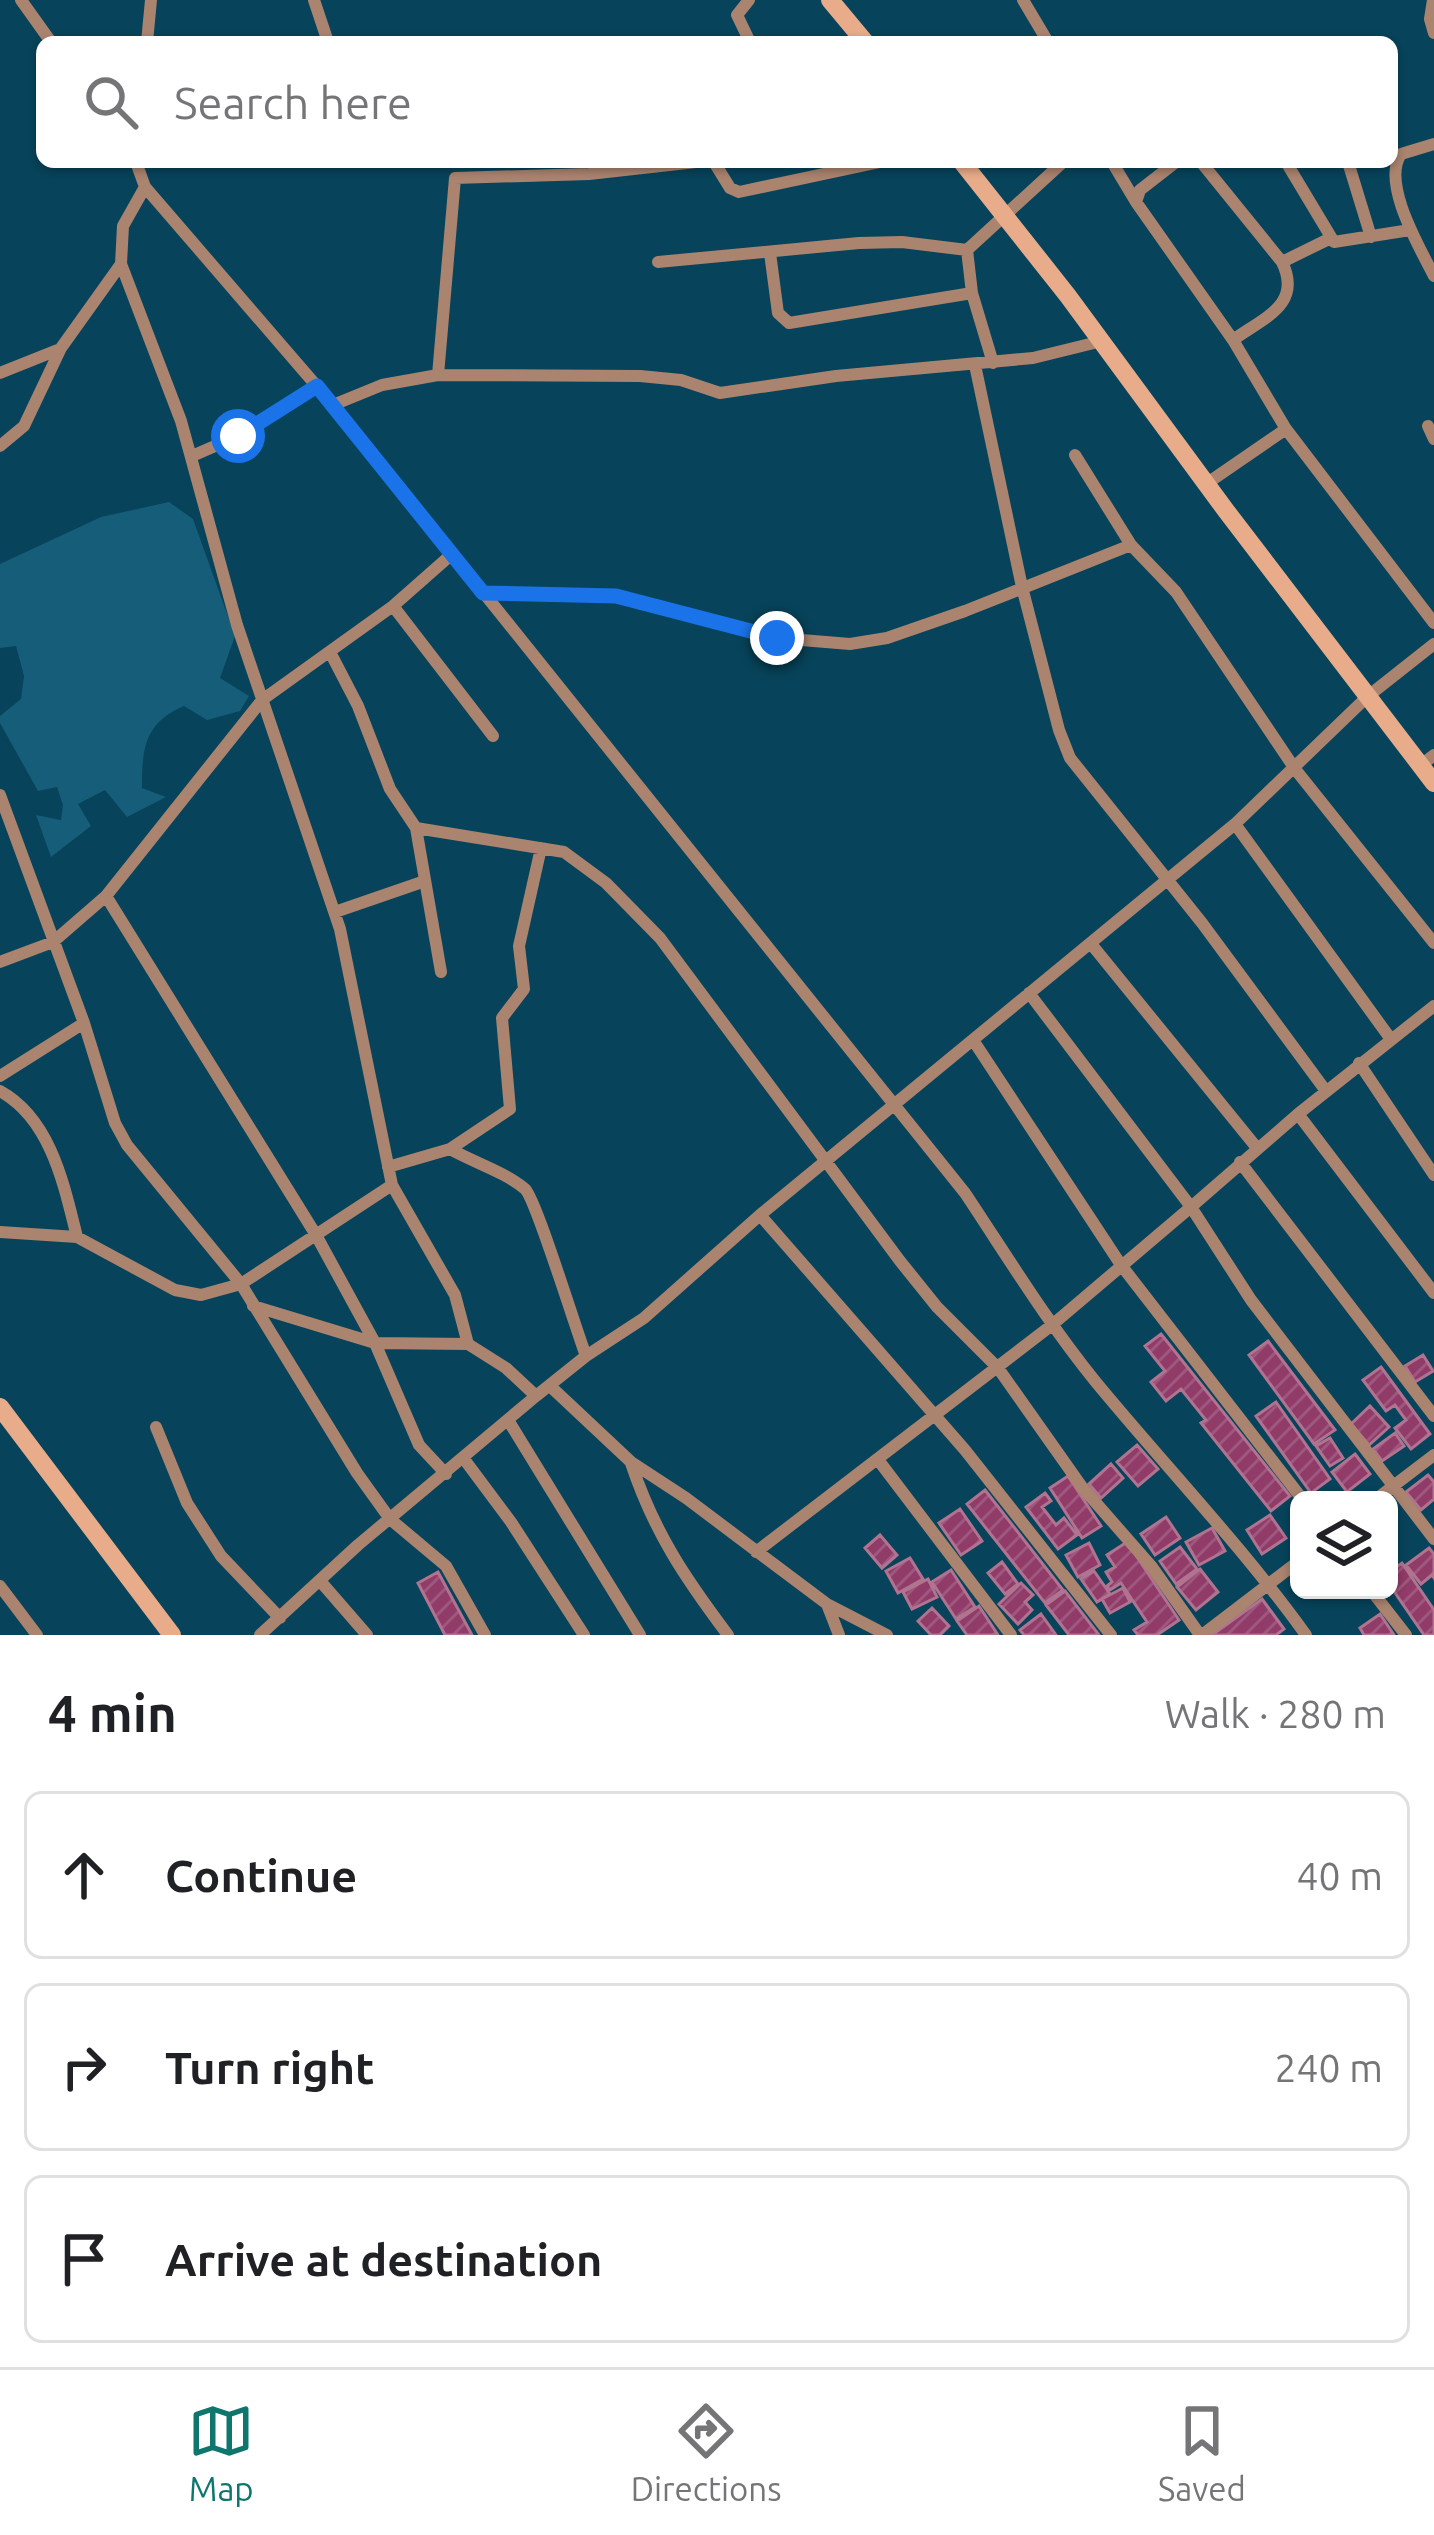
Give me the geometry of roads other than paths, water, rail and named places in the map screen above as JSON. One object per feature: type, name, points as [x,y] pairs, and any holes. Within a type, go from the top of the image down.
[{"type":"street","points":[[21,0],[48,36]]},
{"type":"street","points":[[148,36],[151,0]]},
{"type":"street","points":[[314,0],[326,36]]},
{"type":"street","points":[[747,36],[737,15],[749,0]]},
{"type":"street","points":[[830,0],[860,36]]},
{"type":"street","points":[[1023,0],[1044,36]]},
{"type":"street","points":[[1433,0],[1434,33]]},
{"type":"street","points":[[1398,160],[1411,148],[1434,144]]},
{"type":"street","points":[[138,168],[145,187],[333,405],[964,1193],[1052,1325],[1270,1584],[1306,1635]]},
{"type":"street","points":[[439,375],[454,178],[643,168]]},
{"type":"street","points":[[718,168],[730,188],[739,192],[852,168]]},
{"type":"street","points":[[967,168],[1367,697],[1427,760],[1434,783]]},
{"type":"street","points":[[658,262],[902,242],[967,250],[1058,168]]},
{"type":"street","points":[[1116,168],[1233,340],[1286,429],[1434,623]]},
{"type":"street","points":[[1136,202],[1140,190],[1168,168]]},
{"type":"street","points":[[1206,168],[1289,277],[1282,304],[1233,340]]},
{"type":"street","points":[[1290,168],[1339,244],[1410,230]]},
{"type":"street","points":[[1350,168],[1370,237]]},
{"type":"street","points":[[1394,168],[1410,230],[1434,276]]},
{"type":"street","points":[[145,187],[123,226],[121,264],[192,456],[237,625],[335,912],[392,1185],[455,1295],[468,1344]]},
{"type":"street","points":[[1282,262],[1331,238]]},
{"type":"street","points":[[967,250],[972,293],[993,362]]},
{"type":"street","points":[[770,253],[778,313],[789,323],[972,293]]},
{"type":"street","points":[[0,446],[24,426],[61,348],[121,264]]},
{"type":"street","points":[[333,405],[382,385],[439,375],[640,376],[681,380],[720,393],[836,376],[1034,358],[1102,341]]},
{"type":"street","points":[[0,373],[61,348]]},
{"type":"street","points":[[975,364],[1022,587],[1070,758],[1326,1091]]},
{"type":"street","points":[[192,456],[238,436],[317,386]]},
{"type":"street","points":[[1206,484],[1286,429]]},
{"type":"street","points":[[1075,454],[1131,545],[1176,592],[1295,769],[1434,943]]},
{"type":"street","points":[[483,593],[616,596],[777,638],[850,644],[887,638],[1131,545]]},
{"type":"street","points":[[0,962],[53,942],[106,896],[262,700],[393,606],[452,554]]},
{"type":"street","points":[[393,606],[493,736]]},
{"type":"street","points":[[260,1635],[536,1396],[644,1318],[760,1215],[1166,882],[1295,769],[1367,697],[1434,644]]},
{"type":"street","points":[[330,652],[358,706],[390,788],[416,828],[441,972]]},
{"type":"street","points":[[0,795],[84,1023],[115,1123],[127,1144],[241,1285],[390,1519],[446,1566],[485,1635]]},
{"type":"street","points":[[1234,824],[1390,1038]]},
{"type":"street","points":[[416,828],[564,852],[606,883],[660,938],[824,1164],[937,1307],[998,1369],[1082,1487],[1152,1567],[1201,1635],[1290,1568]]},
{"type":"street","points":[[388,1167],[450,1149],[510,1109],[502,1018],[524,989],[519,946],[541,848]]},
{"type":"street","points":[[335,912],[425,881]]},
{"type":"street","points":[[106,896],[316,1235],[375,1343],[419,1444],[446,1474]]},
{"type":"street","points":[[1091,945],[1257,1148]]},
{"type":"street","points":[[1030,993],[1191,1207],[1251,1300],[1434,1538]]},
{"type":"street","points":[[756,1552],[998,1369],[1240,1162],[1434,1006]]},
{"type":"street","points":[[0,1076],[84,1023]]},
{"type":"street","points":[[973,1040],[1121,1265],[1296,1491]]},
{"type":"street","points":[[1359,1063],[1434,1175]]},
{"type":"street","points":[[0,1090],[13,1098],[61,1170],[77,1237]]},
{"type":"street","points":[[1298,1114],[1434,1293]]},
{"type":"street","points":[[450,1149],[524,1188],[534,1199],[586,1356]]},
{"type":"street","points":[[1240,1162],[1434,1416]]},
{"type":"street","points":[[0,1232],[77,1237],[175,1290],[201,1294],[241,1285],[392,1185]]},
{"type":"street","points":[[760,1215],[965,1450],[1111,1635]]},
{"type":"street","points":[[253,1306],[375,1343],[468,1344],[506,1368],[536,1396]]},
{"type":"street","points":[[550,1386],[631,1462],[826,1604],[886,1635]]},
{"type":"street","points":[[0,1407],[172,1635]]},
{"type":"street","points":[[508,1420],[640,1635]]},
{"type":"street","points":[[155,1427],[187,1503],[221,1556],[280,1618]]},
{"type":"street","points":[[1386,1491],[1434,1455]]},
{"type":"street","points":[[464,1459],[512,1522],[584,1635]]},
{"type":"street","points":[[879,1460],[1011,1635]]},
{"type":"street","points":[[631,1462],[663,1543],[728,1635]]},
{"type":"street","points":[[320,1582],[367,1635]]},
{"type":"street","points":[[0,1586],[38,1635]]},
{"type":"street","points":[[1378,1599],[1406,1635]]},
{"type":"street","points":[[826,1604],[839,1635]]}]
